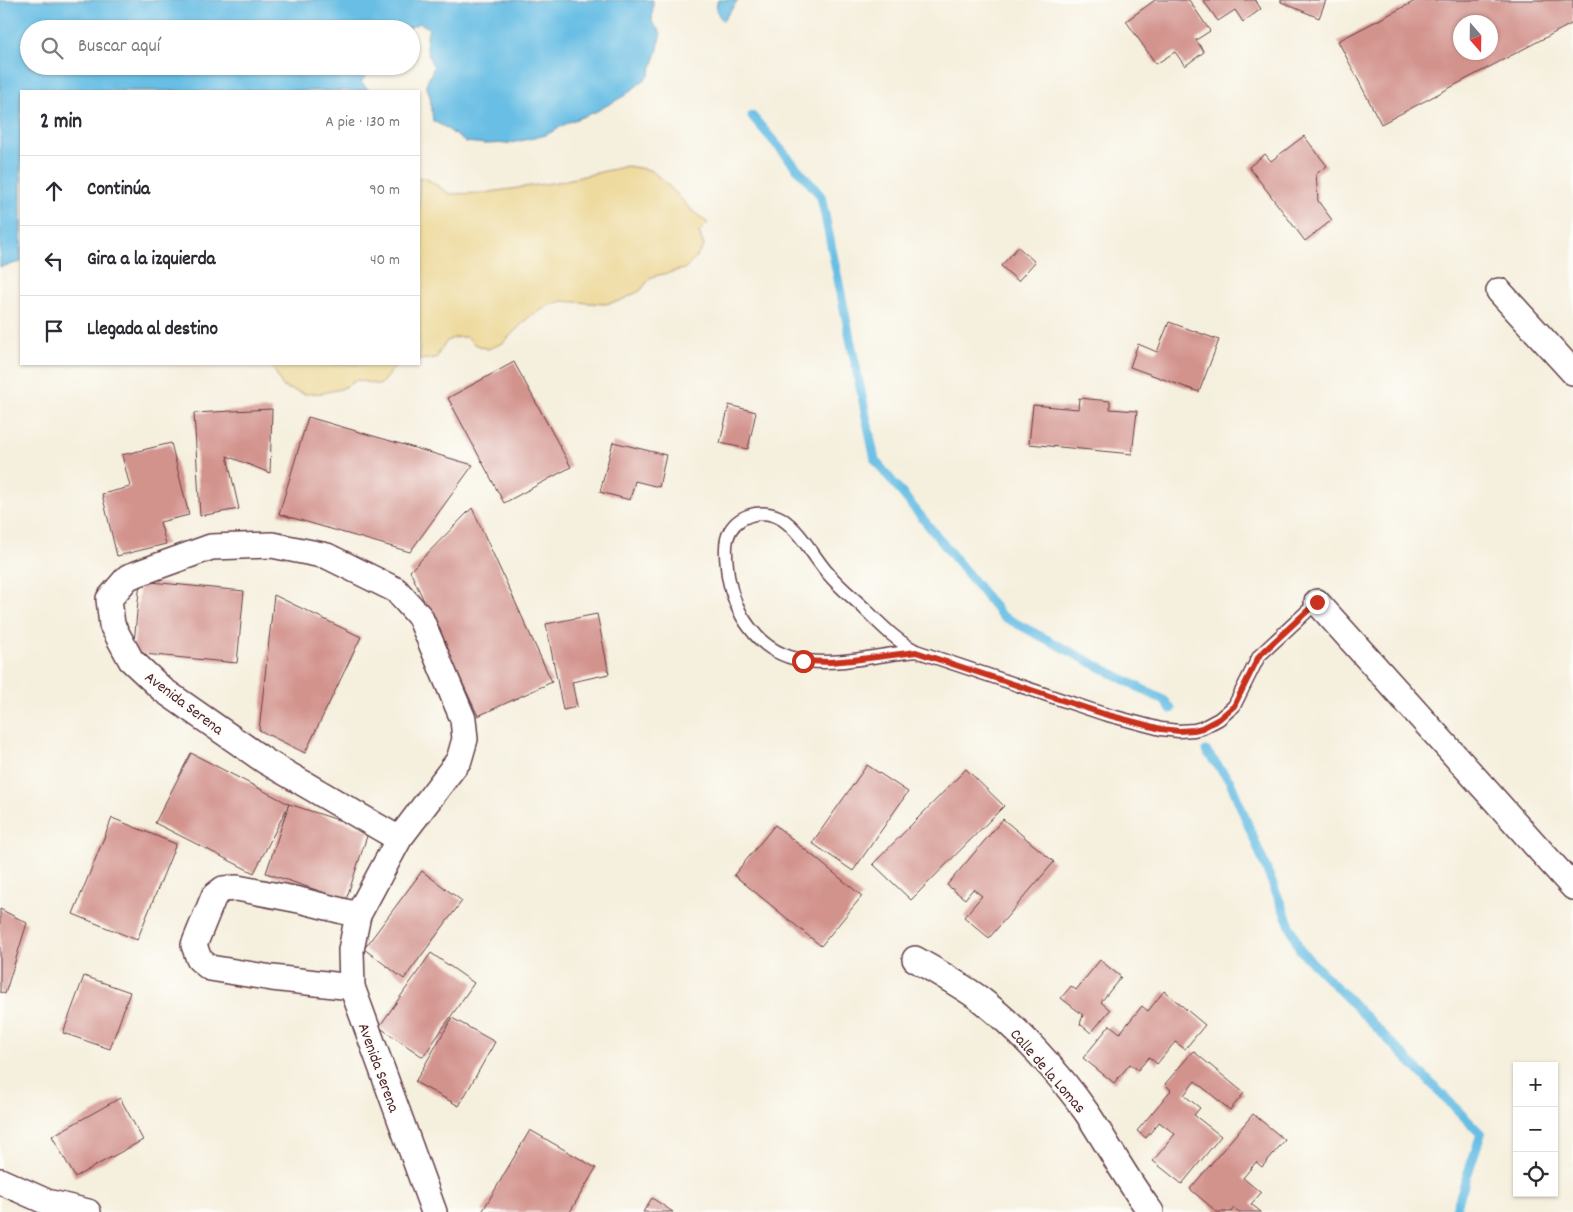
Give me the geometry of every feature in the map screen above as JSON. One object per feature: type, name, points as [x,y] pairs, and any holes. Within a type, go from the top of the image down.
[{"type":"street","points":[[1499,291],[1573,372]]},
{"type":"street","name":"Avenida Serena","points":[[399,839],[266,761],[163,690],[131,660],[112,625],[109,599],[128,577],[211,547],[272,545],[327,556],[396,590],[420,617],[464,719],[464,740],[459,760],[399,839],[358,915],[351,950],[352,987],[434,1212]]},
{"type":"street","points":[[1317,602],[1573,887]]},
{"type":"street","points":[[352,987],[272,978],[210,968],[198,959],[194,945],[214,896],[223,888],[237,888],[299,900],[358,915]]},
{"type":"street","name":"Calle de la Lomas","points":[[915,959],[954,981],[980,1000],[1005,1021],[1038,1055],[1086,1112],[1152,1212]]},
{"type":"street","points":[[0,1181],[47,1202],[88,1212]]},
{"type":"lane","points":[[916,652],[830,662],[803,661],[775,652],[754,635],[732,594],[726,557],[730,531],[735,524],[753,514],[762,513],[780,518],[795,531],[831,578],[896,638],[916,652],[1104,714],[1161,729],[1194,730],[1219,719],[1234,706],[1259,656],[1317,602]]},
{"type":"sand","points":[[627,166],[651,170],[690,209],[708,223],[699,232],[704,246],[695,259],[684,269],[651,277],[640,291],[619,301],[605,304],[563,301],[552,304],[530,316],[503,343],[488,349],[474,344],[467,337],[455,338],[447,341],[436,358],[420,360],[420,177],[427,179],[450,194],[484,193],[558,182]]},
{"type":"sand","points":[[270,365],[396,365],[380,385],[357,380],[341,389],[322,393],[305,394],[283,387]]},
{"type":"water","points":[[0,0],[653,0],[652,22],[661,33],[649,76],[624,96],[546,135],[511,143],[486,144],[465,142],[433,121],[430,96],[426,85],[434,67],[427,48],[429,28],[420,23],[420,20],[20,20],[20,75],[367,75],[361,82],[369,90],[20,90],[20,262],[0,267]]},
{"type":"water","points":[[718,0],[738,0],[723,21],[717,11]]},
{"type":"building","points":[[1155,0],[1189,0],[1210,31],[1196,40],[1204,52],[1185,66],[1175,52],[1156,64],[1126,21]]},
{"type":"building","points":[[1203,0],[1255,0],[1261,9],[1243,22],[1235,10],[1218,21]]},
{"type":"building","points":[[1281,0],[1326,0],[1319,18],[1281,2]]},
{"type":"building","points":[[1417,0],[1573,0],[1573,23],[1381,124],[1338,41]]},
{"type":"building","points":[[1304,136],[1327,166],[1316,174],[1318,201],[1332,220],[1305,241],[1249,167],[1265,154],[1271,161]]},
{"type":"building","points":[[1018,247],[1035,262],[1018,281],[1001,266]]},
{"type":"building","points":[[1169,322],[1219,340],[1199,392],[1130,367],[1138,344],[1157,352]]},
{"type":"building","points":[[514,362],[571,467],[504,503],[448,398]]},
{"type":"building","points":[[1079,398],[1110,401],[1110,409],[1137,411],[1132,454],[1029,444],[1033,405],[1078,409]]},
{"type":"building","points":[[729,405],[756,412],[748,449],[720,443]]},
{"type":"building","points":[[272,409],[270,473],[227,456],[239,509],[200,516],[194,413]]},
{"type":"building","points":[[308,417],[473,465],[410,552],[279,514]]},
{"type":"building","points":[[613,442],[666,455],[659,487],[635,481],[630,500],[600,492]]},
{"type":"building","points":[[171,443],[189,515],[160,522],[166,544],[117,556],[102,494],[130,487],[122,455]]},
{"type":"building","points":[[472,508],[552,682],[478,716],[410,571]]},
{"type":"building","points":[[140,581],[244,591],[237,663],[133,653]]},
{"type":"building","points":[[274,595],[361,637],[305,753],[259,730]]},
{"type":"building","points":[[597,614],[609,674],[572,682],[577,707],[563,710],[546,624]]},
{"type":"building","points":[[191,753],[289,804],[254,873],[155,823]]},
{"type":"building","points":[[867,765],[908,792],[853,871],[812,843]]},
{"type":"building","points":[[966,769],[1004,806],[911,900],[873,864]]},
{"type":"building","points":[[289,804],[369,830],[346,900],[266,873]]},
{"type":"building","points":[[112,818],[176,844],[137,940],[73,914]]},
{"type":"building","points":[[1003,819],[1054,862],[989,938],[964,917],[982,896],[973,889],[965,899],[947,885]]},
{"type":"building","points":[[775,825],[862,896],[821,946],[734,875]]},
{"type":"building","points":[[422,871],[462,901],[404,979],[364,949]]},
{"type":"building","points":[[0,909],[27,923],[5,994],[0,992]]},
{"type":"building","points":[[431,953],[474,983],[423,1057],[379,1027]]},
{"type":"building","points":[[1100,960],[1121,977],[1101,1002],[1110,1010],[1091,1033],[1080,1024],[1083,1015],[1061,998],[1071,986],[1076,990]]},
{"type":"building","points":[[84,976],[130,992],[110,1049],[63,1033]]},
{"type":"building","points":[[1164,991],[1205,1025],[1185,1049],[1175,1042],[1157,1064],[1149,1057],[1138,1070],[1130,1064],[1114,1083],[1083,1058],[1110,1025],[1120,1033],[1142,1006],[1148,1011]]},
{"type":"building","points":[[452,1018],[495,1042],[459,1106],[415,1082]]},
{"type":"building","points":[[1193,1051],[1244,1093],[1230,1110],[1195,1081],[1184,1095],[1200,1108],[1194,1115],[1221,1136],[1182,1184],[1153,1161],[1175,1134],[1159,1122],[1146,1138],[1137,1131],[1171,1090],[1165,1084]]},
{"type":"building","points":[[120,1098],[143,1140],[75,1177],[52,1136]]},
{"type":"building","points":[[1253,1114],[1285,1140],[1262,1167],[1256,1162],[1243,1178],[1261,1193],[1251,1204],[1261,1212],[1239,1212],[1234,1208],[1231,1212],[1217,1212],[1190,1189]]},
{"type":"building","points":[[530,1130],[596,1168],[570,1212],[482,1212]]},
{"type":"building","points":[[652,1198],[673,1212],[643,1212]]},
{"type":"waterway","points":[[752,116],[821,196],[875,460],[1002,616],[1165,701],[1171,709]]},
{"type":"waterway","points":[[1206,751],[1230,781],[1300,950],[1481,1134],[1455,1212]]},
{"type":"route","points":[[803,661],[830,662],[916,652],[1104,714],[1161,729],[1194,730],[1219,719],[1234,706],[1259,656],[1317,602]]}]
